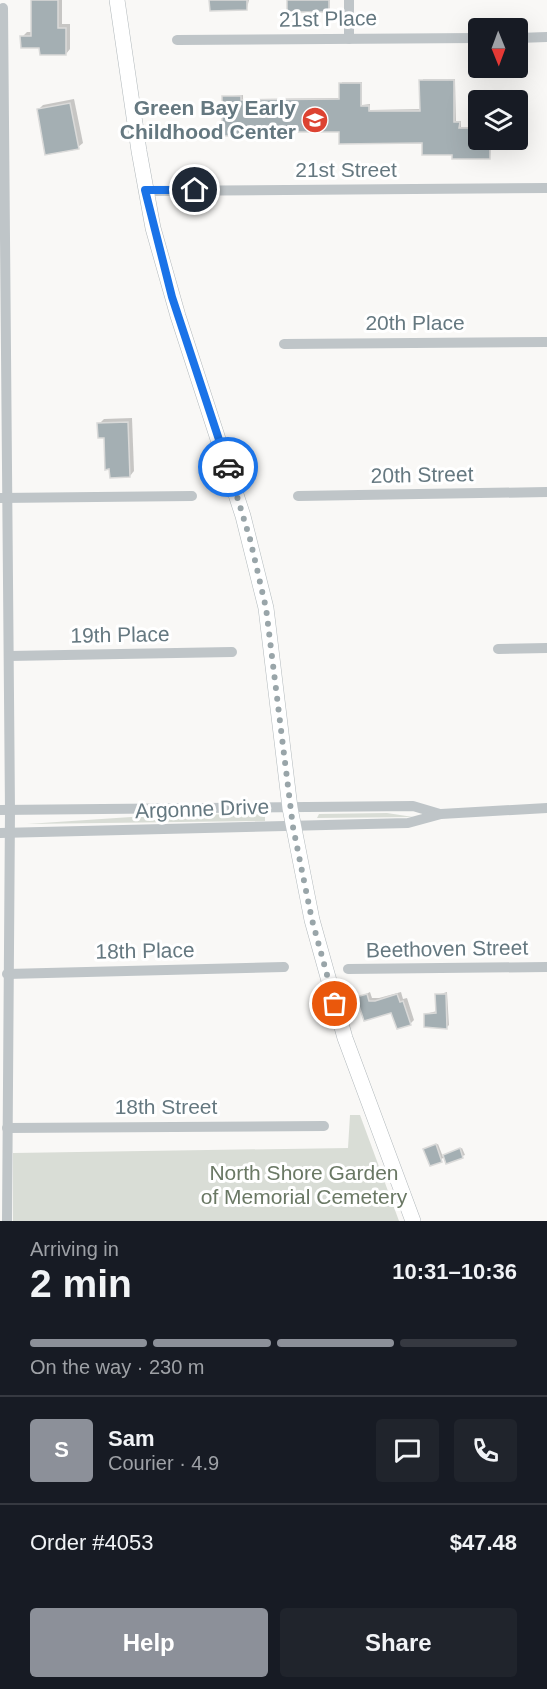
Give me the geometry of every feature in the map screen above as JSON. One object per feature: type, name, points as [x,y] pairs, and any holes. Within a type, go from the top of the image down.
[{"type":"main road","points":[[117,0],[145,190],[172,297],[250,539],[266,608],[290,808],[312,920],[335,1004],[365,1095],[412,1221]]},
{"type":"street","points":[[349,0],[349,39]]},
{"type":"street","points":[[3,8],[3,498],[9,656],[5,811],[7,1221]]},
{"type":"street","name":"21st Place","points":[[177,40],[468,38]]},
{"type":"street","points":[[528,38],[547,38]]},
{"type":"street","name":"21st Street","points":[[145,190],[547,188]]},
{"type":"street","name":"20th Place","points":[[284,344],[547,342]]},
{"type":"street","name":"20th Street","points":[[298,496],[547,492]]},
{"type":"street","points":[[3,498],[192,496]]},
{"type":"street","points":[[498,649],[547,648]]},
{"type":"street","name":"19th Place","points":[[9,656],[232,652]]},
{"type":"street","name":"Argonne Drive","points":[[5,811],[413,806],[441,814]]},
{"type":"street","name":"Argonne Drive","points":[[5,834],[408,823],[441,814],[547,808]]},
{"type":"street","name":"18th Place","points":[[7,974],[284,967]]},
{"type":"street","name":"Beethoven Street","points":[[348,969],[547,967]]},
{"type":"street","name":"18th Street","points":[[7,1128],[324,1126]]},
{"type":"green space","points":[[387,813],[413,817],[317,818],[319,814]]},
{"type":"green space","points":[[265,814],[265,821],[27,824],[161,815]]},
{"type":"green space","name":"North Shore Garden of Memorial Cemetery","points":[[350,1115],[360,1115],[399,1221],[13,1221],[13,1153],[348,1148]]},
{"type":"building","points":[[31,0],[58,0],[58,28],[66,28],[66,55],[40,55],[39,48],[21,48],[20,36],[31,36]]},
{"type":"building","points":[[209,0],[247,0],[247,10],[210,11]]},
{"type":"building","points":[[287,0],[329,0],[329,12],[287,12]]},
{"type":"building","points":[[419,80],[454,80],[454,122],[460,122],[459,128],[468,128],[468,150],[490,150],[490,159],[452,159],[452,155],[422,155],[422,143],[339,144],[339,132],[241,132],[241,136],[222,136],[222,96],[241,96],[241,100],[339,99],[339,83],[361,83],[361,106],[369,106],[369,111],[420,111]]},
{"type":"building","points":[[70,103],[79,149],[45,155],[37,109]]},
{"type":"building","points":[[128,422],[130,477],[110,478],[109,469],[105,470],[104,438],[98,438],[97,423]]},
{"type":"building","points":[[367,994],[369,1001],[375,1001],[397,994],[400,1002],[403,1001],[411,1025],[397,1029],[391,1013],[364,1021],[356,997]]},
{"type":"building","points":[[435,994],[446,994],[447,1029],[424,1027],[424,1014],[436,1013]]},
{"type":"building","points":[[436,1144],[442,1162],[430,1166],[423,1149]]},
{"type":"building","points":[[460,1148],[463,1158],[446,1164],[443,1155]]},
{"type":"way so far","points":[[228,467],[250,539],[266,608],[293,827],[312,920],[335,1004]]},
{"type":"place","name":"Green Bay Early Childhood Center","points":[[315,120]]},
{"type":"route","points":[[195,190],[145,190],[172,297],[228,467]]}]
